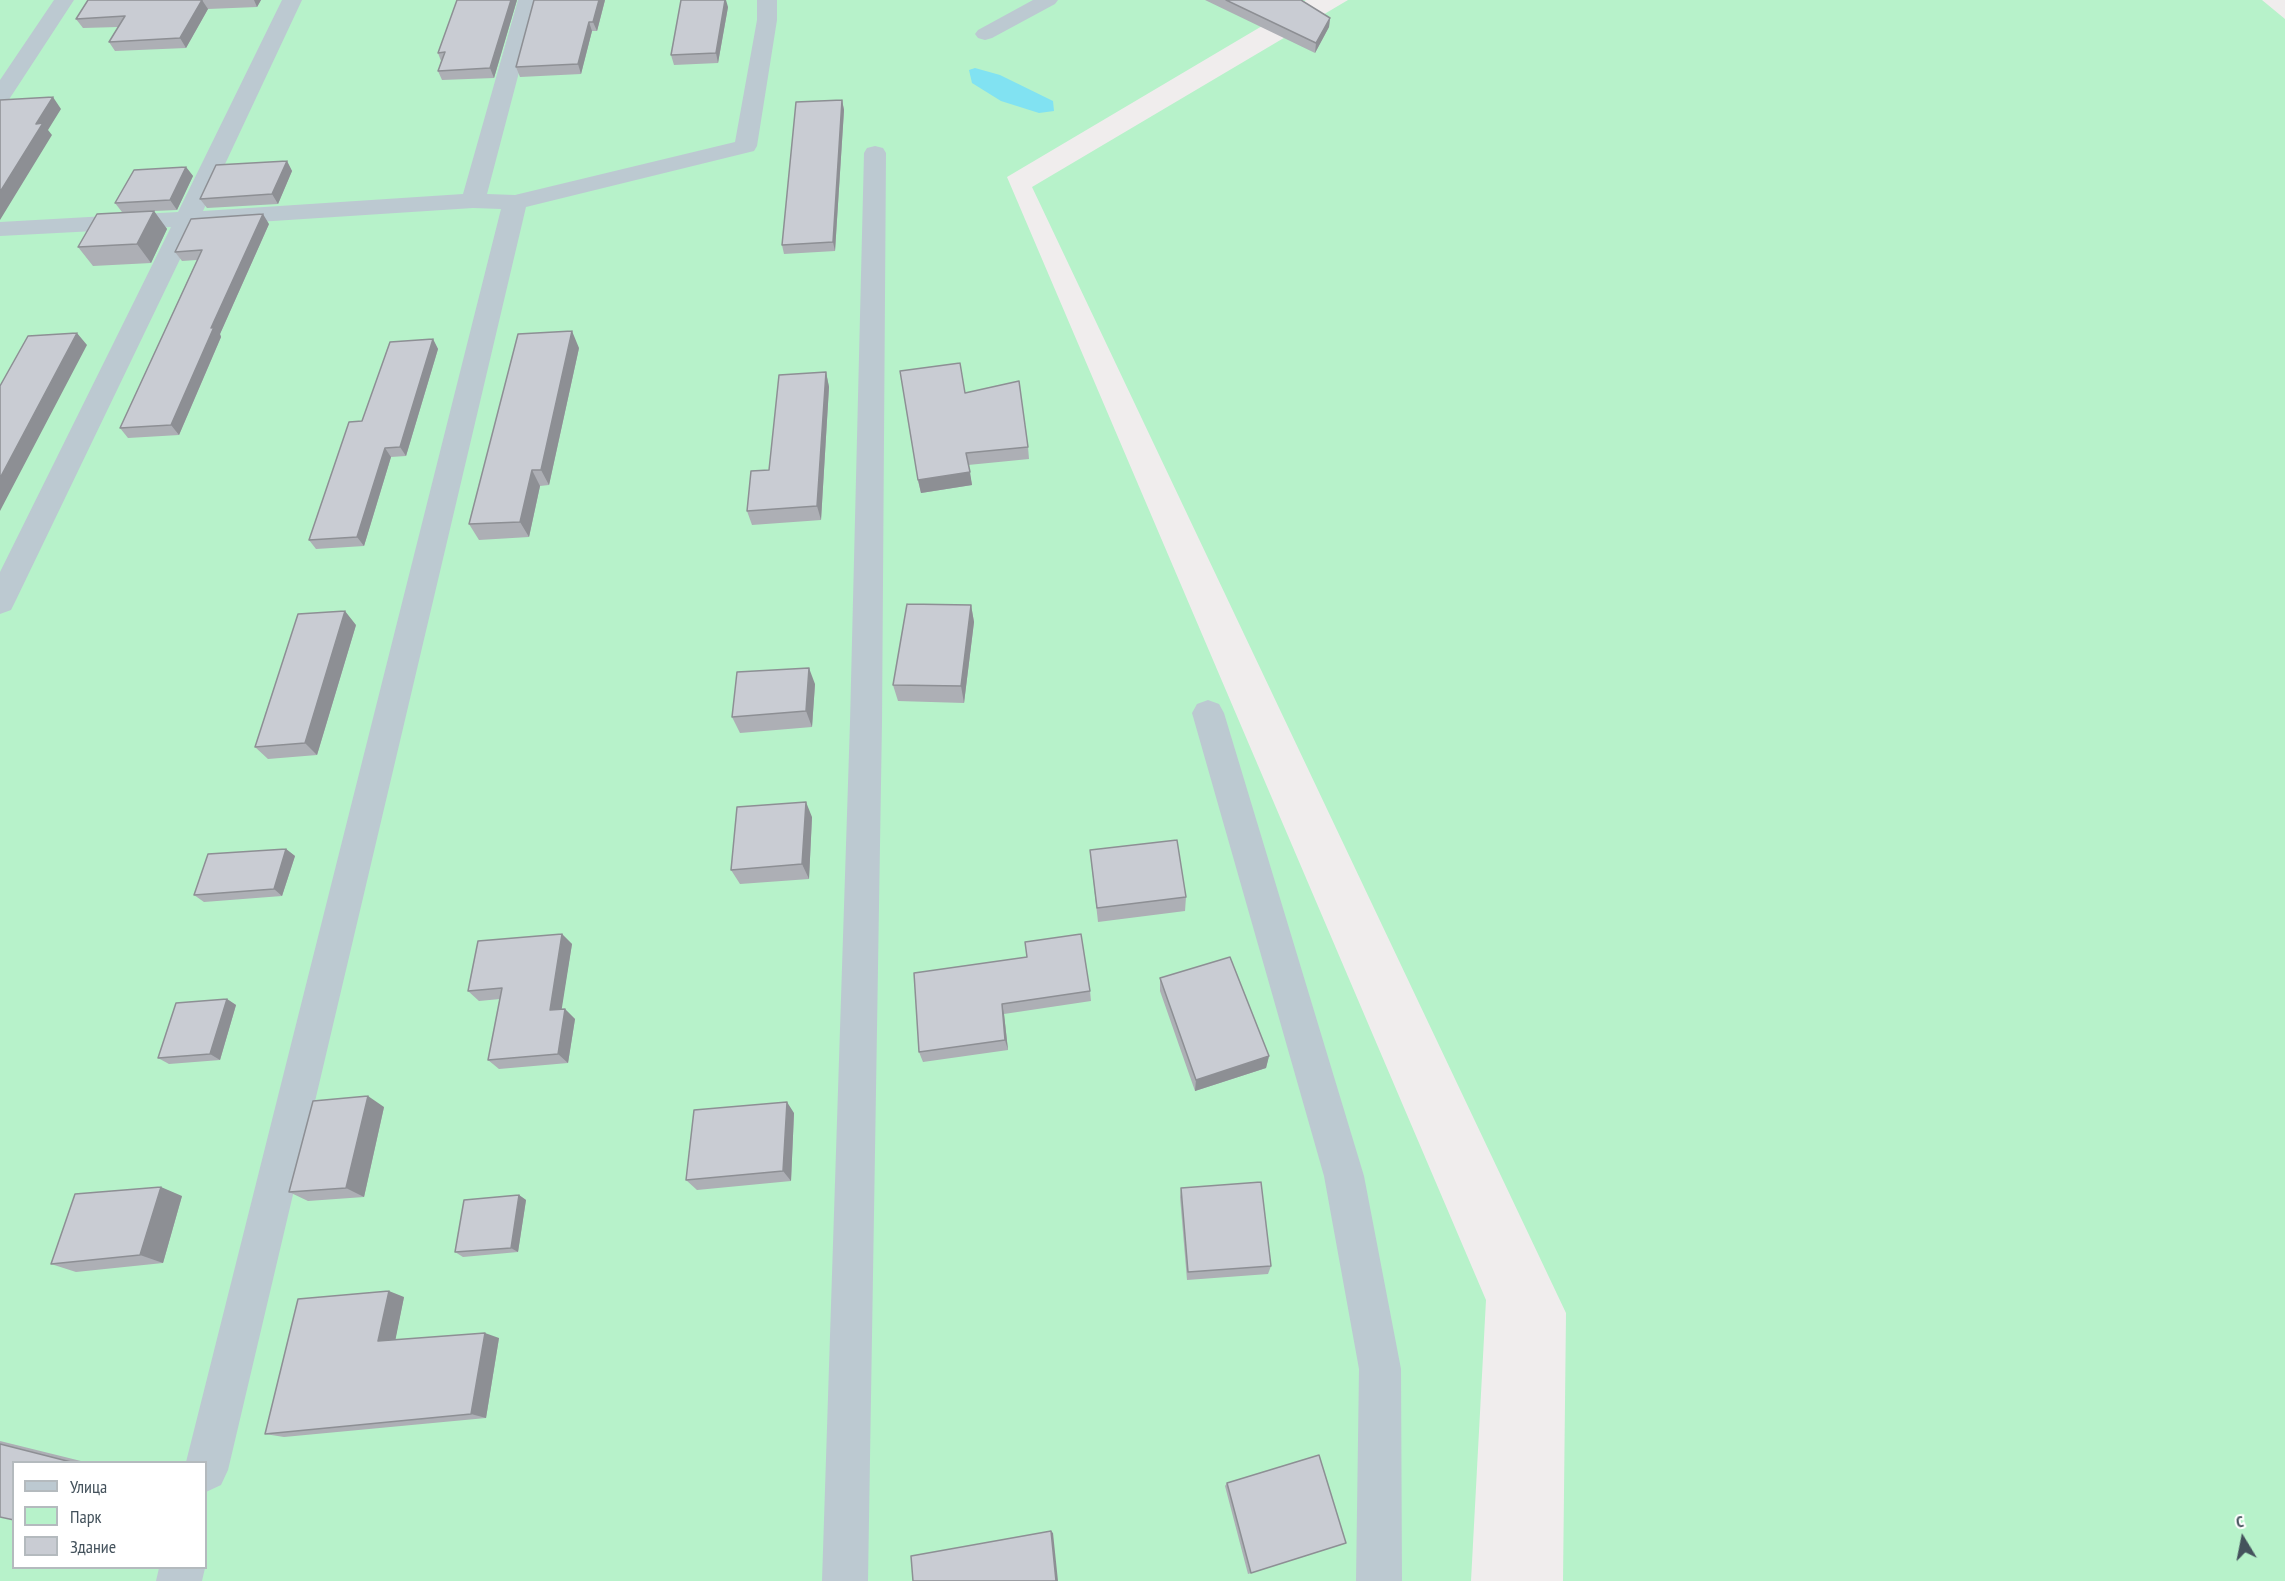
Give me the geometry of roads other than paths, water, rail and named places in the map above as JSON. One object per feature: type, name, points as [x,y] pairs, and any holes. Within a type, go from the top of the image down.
[{"type":"street","points":[[0,96],[64,0]]},
{"type":"street","points":[[0,602],[292,0]]},
{"type":"street","points":[[472,201],[528,0]]},
{"type":"street","points":[[0,229],[472,201],[514,202],[746,146],[767,20],[767,0]]},
{"type":"street","points":[[985,34],[1048,0]]},
{"type":"street","points":[[845,1581],[866,722],[875,153]]},
{"type":"street","points":[[207,1466],[514,202]]},
{"type":"street","points":[[1208,713],[1344,1176],[1380,1369],[1379,1581]]},
{"type":"water","points":[[975,68],[1000,75],[1053,101],[1054,111],[1039,113],[1001,101],[972,83],[969,70]]}]
